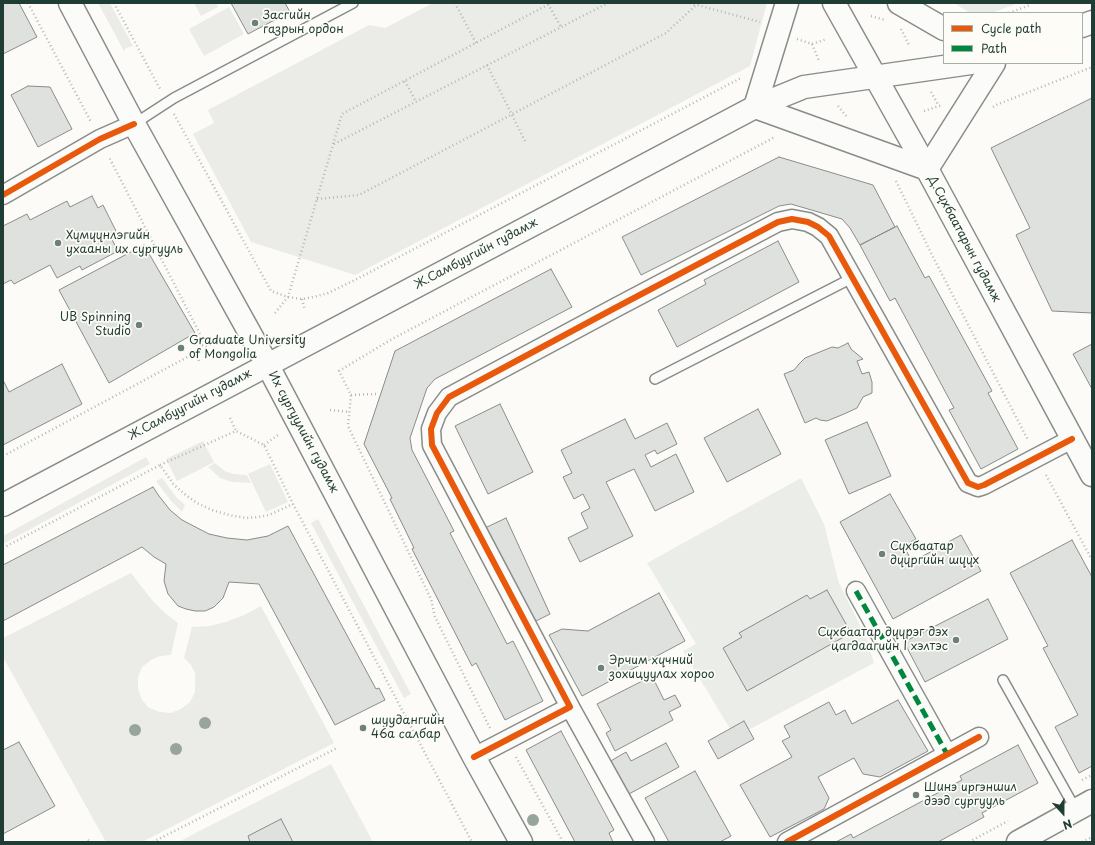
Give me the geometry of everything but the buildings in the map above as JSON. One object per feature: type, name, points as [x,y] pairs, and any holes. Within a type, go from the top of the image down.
[{"type":"main road","name":"Их сургуулийн гудамж","points":[[70,3],[134,124],[267,364],[474,757],[521,842]]},
{"type":"main road","points":[[787,3],[755,107],[927,169],[993,64]]},
{"type":"main road","name":"Д.Сүхбаатарын гудамж","points":[[834,3],[927,169],[1092,475]]},
{"type":"main road","points":[[899,3],[943,28]]},
{"type":"main road","name":"Ж.Самбуугийн гудамж","points":[[3,505],[755,107],[804,88],[963,64]]},
{"type":"main road","points":[[1018,842],[1040,834],[1084,806]]},
{"type":"street","points":[[3,195],[100,139],[134,124]]},
{"type":"street","points":[[645,842],[570,707],[432,445],[432,429],[437,412],[448,396],[778,222],[792,219],[808,222],[818,227],[829,236],[968,483],[978,487],[984,485],[1072,439]]},
{"type":"street","points":[[856,591],[947,754]]},
{"type":"street","points":[[474,757],[570,707]]},
{"type":"street","points":[[787,842],[979,737]]},
{"type":"lane","points":[[134,124],[167,102],[353,3]]},
{"type":"lane","points":[[655,379],[852,278]]},
{"type":"lane","points":[[1003,680],[1084,806]]},
{"type":"path","points":[[3,456],[196,353],[202,344],[202,336],[28,3]]},
{"type":"path","points":[[114,3],[271,292],[302,299],[328,292],[353,281],[743,77]]},
{"type":"path","points":[[455,3],[476,43]]},
{"type":"path","points":[[334,144],[608,3]]},
{"type":"path","points":[[690,3],[761,22]]},
{"type":"path","points":[[1011,12],[1030,5],[1030,3]]},
{"type":"path","points":[[275,312],[288,297],[342,114],[550,4],[561,27]]},
{"type":"path","points":[[317,199],[359,195],[666,33],[696,5]]},
{"type":"path","points":[[898,24],[909,45]]},
{"type":"path","points":[[795,38],[812,44],[827,39]]},
{"type":"path","points":[[812,44],[819,61]]},
{"type":"path","points":[[487,65],[526,143]]},
{"type":"path","points":[[996,105],[1092,67]]},
{"type":"path","points":[[405,81],[416,102]]},
{"type":"path","points":[[924,111],[939,106],[931,92]]},
{"type":"path","points":[[302,299],[306,310]]},
{"type":"path","points":[[202,344],[208,347]]},
{"type":"path","points":[[196,353],[200,362]]},
{"type":"path","points":[[352,394],[376,394]]},
{"type":"path","points":[[330,410],[350,412]]},
{"type":"path","points":[[230,418],[236,431],[264,445],[293,504],[472,842]]},
{"type":"path","points":[[3,548],[160,465],[236,431]]},
{"type":"path","points":[[264,445],[278,435]]},
{"type":"path","points":[[1037,458],[1092,560]]},
{"type":"path","points":[[160,465],[174,485],[187,496],[197,503],[212,510],[229,515],[246,518],[258,517],[269,515],[293,504]]},
{"type":"path","points":[[153,842],[337,748]]},
{"type":"path","points":[[1082,842],[1092,837]]},
{"type":"shaded area","points":[[98,3],[110,3],[133,46],[126,48],[124,51]]},
{"type":"shaded area","points":[[194,3],[216,3],[218,7],[201,16]]},
{"type":"shaded area","points":[[433,3],[767,3],[750,66],[355,275],[251,242],[193,134],[214,123],[208,110],[369,25],[385,28]]},
{"type":"shaded area","points":[[954,3],[1018,3],[995,12],[968,12]]},
{"type":"shaded area","points":[[229,7],[244,34],[204,56],[189,29]]},
{"type":"shaded area","points":[[203,441],[214,462],[177,481],[166,459]]},
{"type":"shaded area","points":[[146,457],[150,464],[3,544],[3,536]]},
{"type":"shaded area","points":[[215,463],[225,471],[233,474],[247,475],[251,483],[232,482],[220,478],[208,467]]},
{"type":"shaded area","points":[[270,464],[288,502],[266,512],[248,474]]},
{"type":"shaded area","points":[[162,478],[177,498],[185,505],[182,512],[171,501],[156,481]]},
{"type":"shaded area","points":[[801,478],[824,524],[839,583],[867,640],[874,663],[735,737],[683,651],[696,644],[647,563]]},
{"type":"shaded area","points":[[318,519],[411,694],[404,698],[311,523]]},
{"type":"shaded area","points":[[131,573],[152,600],[178,623],[171,655],[160,656],[151,660],[142,667],[138,677],[138,689],[142,700],[149,708],[160,712],[171,713],[181,709],[190,702],[195,692],[195,673],[191,665],[184,658],[192,627],[209,626],[226,622],[261,606],[334,743],[142,842],[106,842],[3,657],[3,638]]},
{"type":"shaded area","points":[[331,764],[373,842],[178,842]]},
{"type":"marked path","points":[[856,591],[947,754]]},
{"type":"cycle path","points":[[3,195],[100,139],[134,124]]},
{"type":"cycle path","points":[[474,757],[570,707],[432,445],[431,429],[437,413],[449,397],[615,308],[778,222],[792,219],[808,222],[818,227],[829,236],[968,483],[978,487],[984,485],[1072,439]]},
{"type":"cycle path","points":[[787,842],[979,737]]},
{"type":"place","name":"Засгийн газрын ордон","points":[[255,23]]},
{"type":"place","name":"Хүмүүнлэгийн ухааны их сургууль","points":[[58,243]]},
{"type":"place","name":"UB Spinning Studio","points":[[139,325]]},
{"type":"place","name":"Graduate University of Mongolia","points":[[181,348]]},
{"type":"place","name":"Сүхбаатар дүүргийн шүүх","points":[[882,554]]},
{"type":"place","name":"Сүхбаатар дүүрэг дэх цагдаагийн I хэлтэс","points":[[956,640]]},
{"type":"place","name":"Эрчим хүчний зохицуулах хороо","points":[[601,668]]},
{"type":"place","name":"шуудангийн 46а салбар","points":[[363,728]]},
{"type":"place","name":"Шинэ иргэншил дээд сургууль","points":[[916,795]]}]
